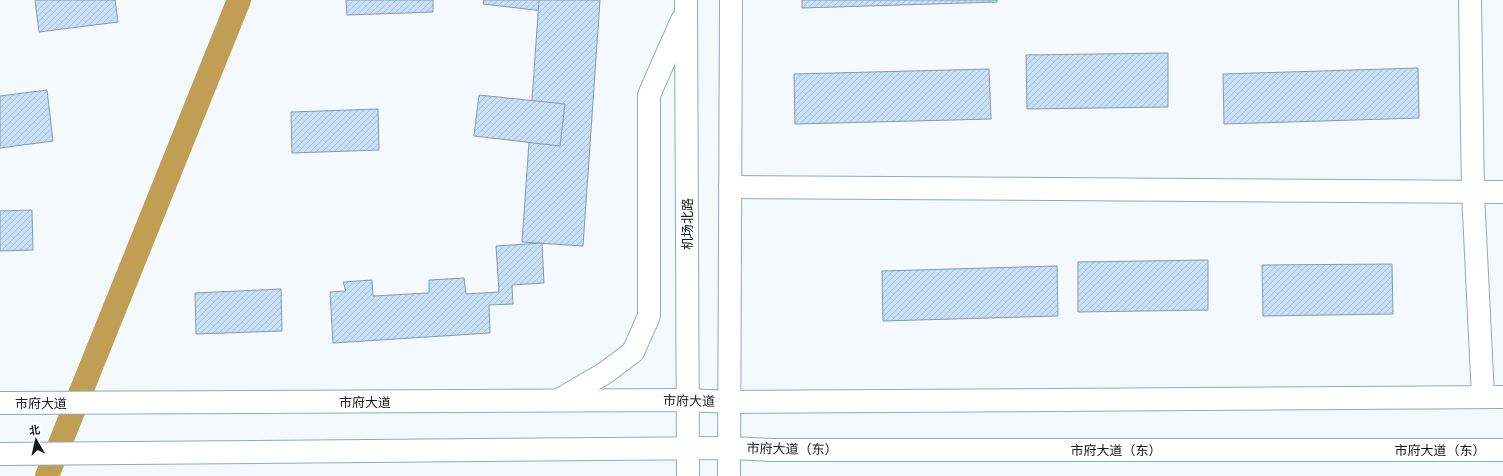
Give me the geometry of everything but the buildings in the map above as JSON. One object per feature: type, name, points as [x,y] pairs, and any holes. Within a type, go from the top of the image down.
[{"type":"main road","points":[[729,476],[731,0]]},
{"type":"main road","points":[[729,402],[1493,397],[1473,193],[1470,0]]},
{"type":"main road","points":[[558,401],[605,373],[633,352],[649,316],[649,95],[686,6]]},
{"type":"main road","name":"机场北路","points":[[686,6],[688,476]]},
{"type":"main road","points":[[730,187],[1503,192]]},
{"type":"main road","name":"市府大道","points":[[0,403],[688,400],[729,402]]},
{"type":"main road","points":[[0,454],[729,448]]},
{"type":"main road","name":"市府大道（东）","points":[[729,448],[773,450],[1503,450]]},
{"type":"waterway","points":[[47,476],[239,0]]}]
